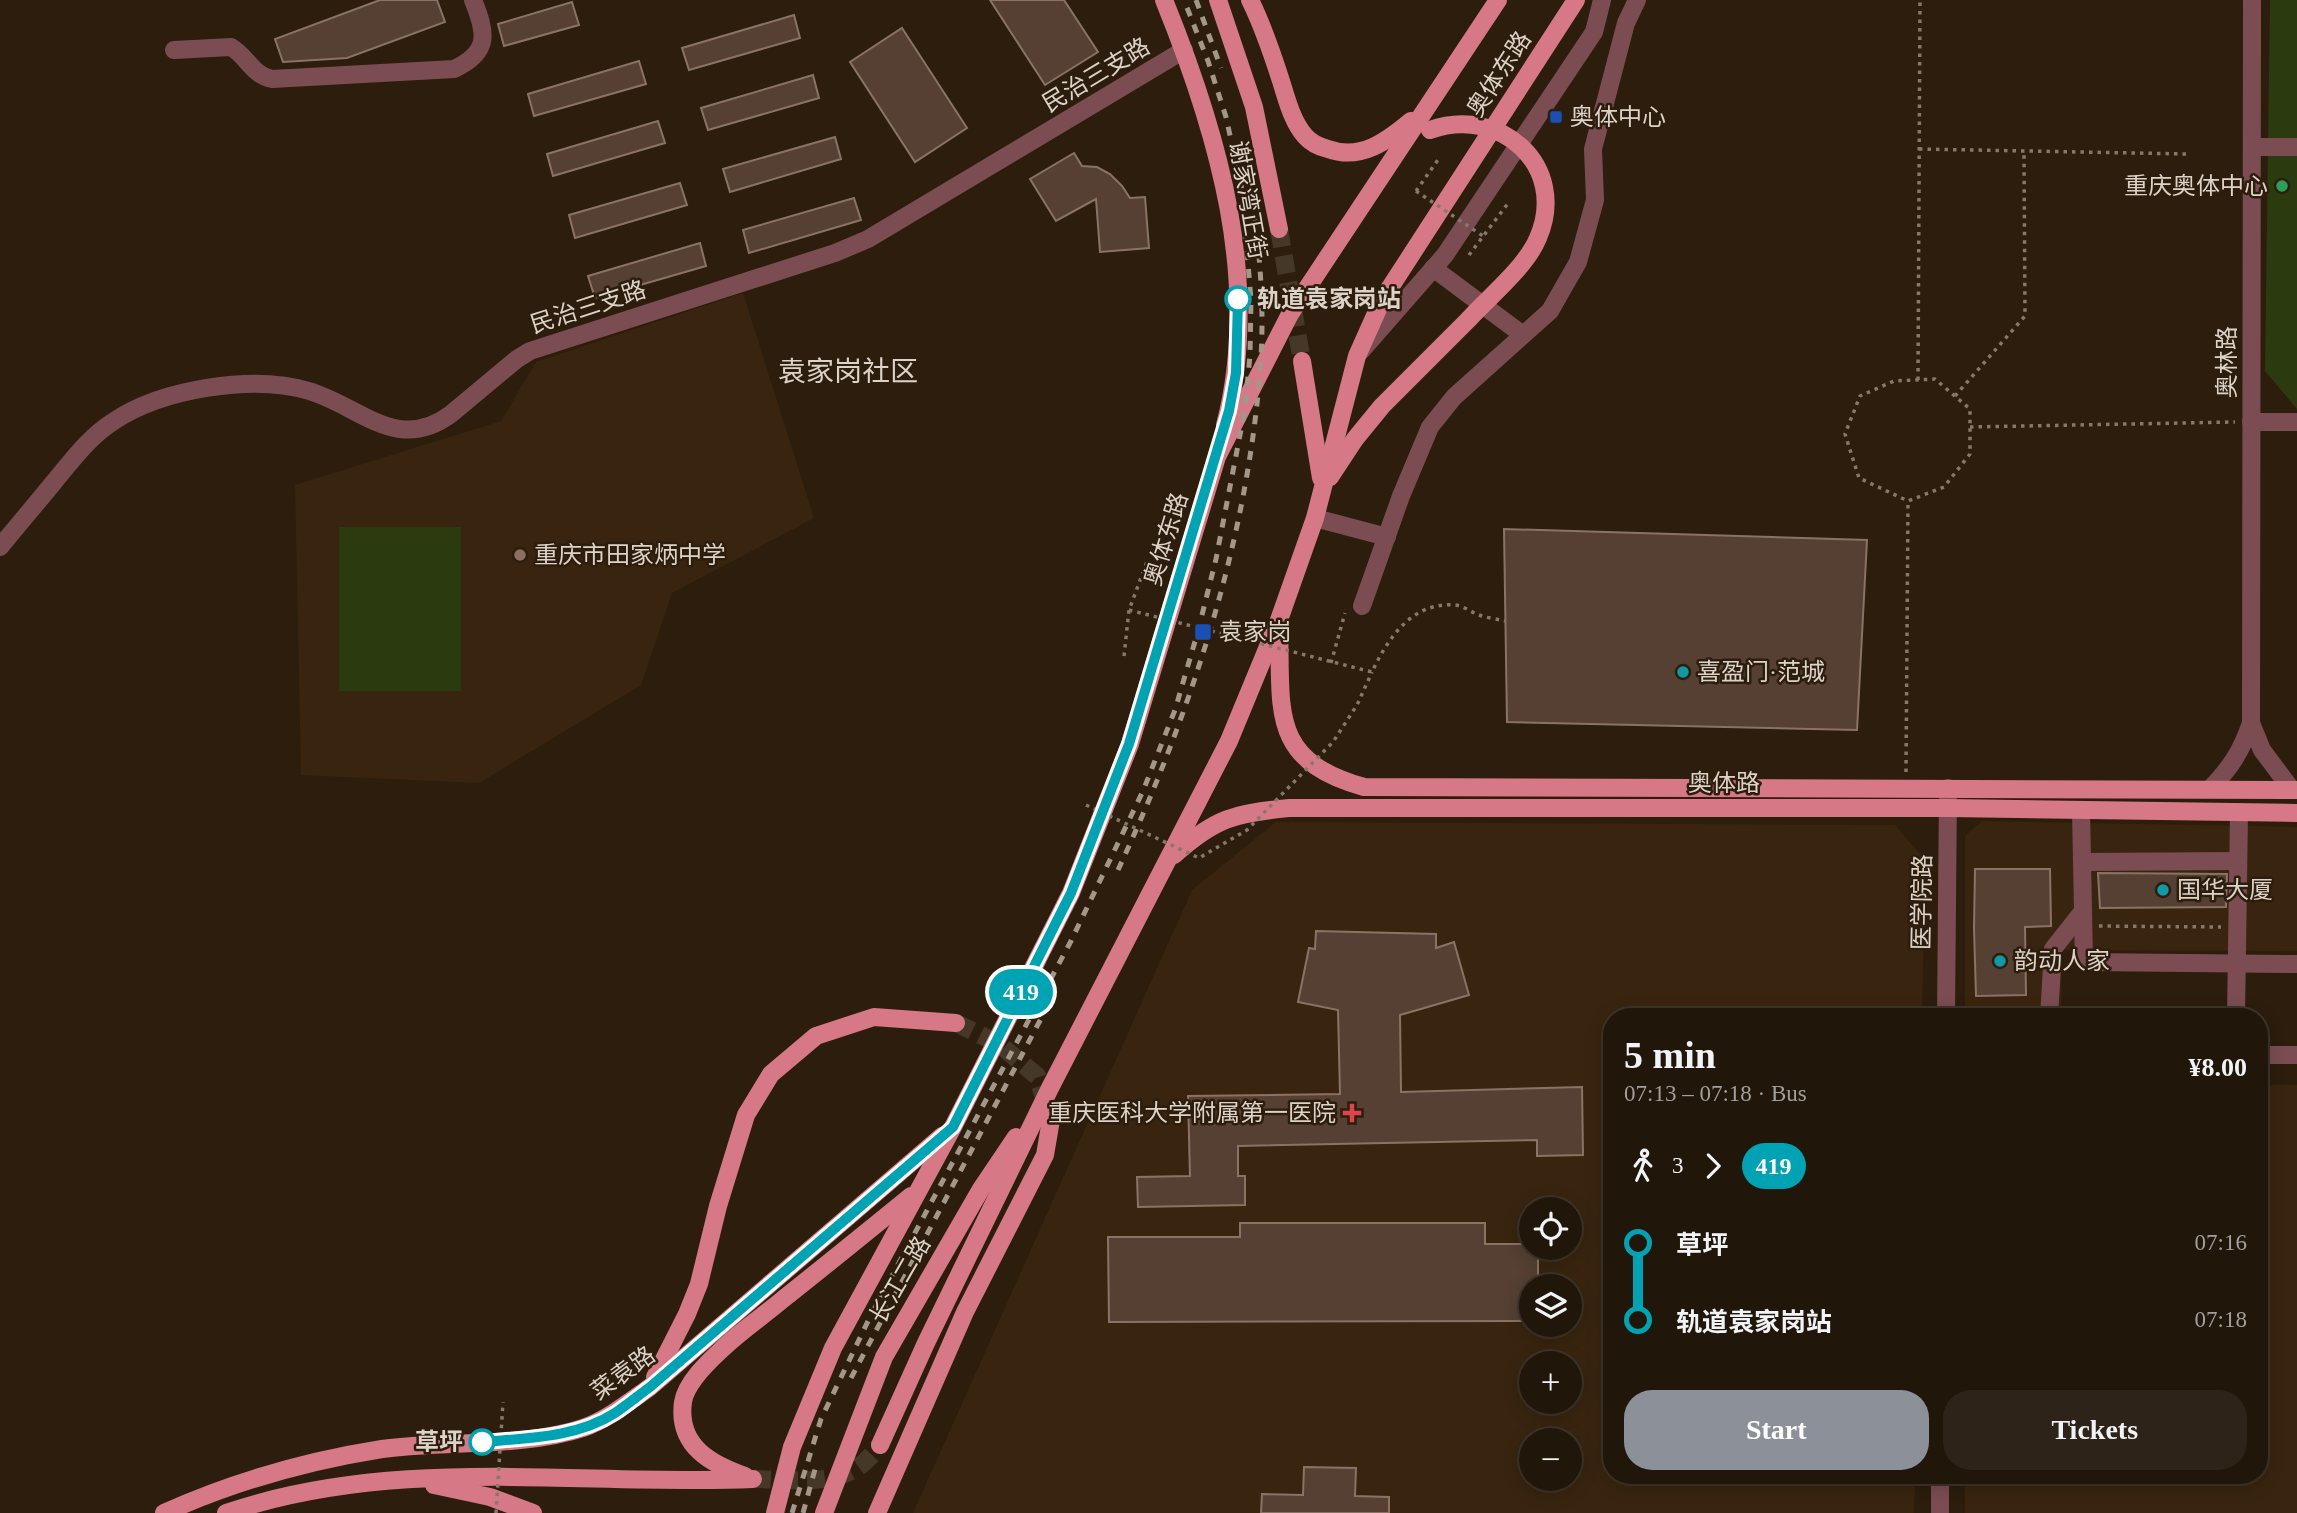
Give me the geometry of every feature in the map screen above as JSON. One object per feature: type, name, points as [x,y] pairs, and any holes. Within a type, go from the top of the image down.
[{"type":"main road","name":"谢家湾正街","points":[[1164,0],[1184,50],[1219,159],[1230,213],[1236,271],[1236,373],[1217,457]]},
{"type":"main road","name":"谢家湾正街","points":[[1218,0],[1254,107],[1279,229]]},
{"type":"main road","points":[[1250,0],[1262,24],[1297,124],[1306,137],[1319,146],[1335,152],[1353,153],[1371,149],[1388,140],[1425,110]]},
{"type":"main road","name":"奥体东路","points":[[953,1127],[1071,893],[1125,757],[1217,457],[1290,314],[1498,0]]},
{"type":"main road","name":"奥体东路","points":[[1050,1088],[1228,741],[1279,620],[1315,518],[1357,356],[1382,300],[1576,0]]},
{"type":"main road","points":[[1323,488],[1355,439],[1382,406],[1526,258],[1538,239],[1544,220],[1544,189],[1536,164],[1527,152],[1504,134],[1489,127],[1458,122],[1430,130],[1397,153]]},
{"type":"main road","points":[[1302,361],[1323,488]]},
{"type":"main road","name":"奥体路","points":[[1279,620],[1282,709],[1286,732],[1300,753],[1315,768],[1337,780],[1364,787],[2295,790]]},
{"type":"main road","name":"奥体路","points":[[1167,862],[1196,835],[1218,821],[1245,812],[1289,808],[1948,808],[2297,813]]},
{"type":"main road","points":[[650,1387],[699,1284],[718,1206],[746,1115],[771,1074],[816,1036],[874,1017],[956,1023]]},
{"type":"main road","points":[[880,1445],[926,1343],[1050,1088]]},
{"type":"main road","name":"长江二路","points":[[824,1513],[884,1357],[981,1189],[1050,1088]]},
{"type":"main road","points":[[877,1513],[965,1312],[1045,1155],[1051,1120]]},
{"type":"main road","name":"长江二路","points":[[775,1513],[792,1447],[833,1348],[953,1127]]},
{"type":"main road","name":"菜袁路","points":[[164,1513],[240,1482],[290,1467],[386,1449],[553,1435],[583,1428],[614,1414],[650,1387],[953,1127]]},
{"type":"main road","points":[[226,1513],[296,1492],[372,1480],[518,1477],[675,1481],[753,1479],[716,1466],[689,1440],[683,1402],[690,1385],[721,1350],[916,1192]]},
{"type":"main road","points":[[400,1479],[490,1497],[533,1513]]},
{"type":"street","points":[[174,50],[231,47],[238,51],[256,72],[272,79],[454,69],[475,56],[484,39],[473,0]]},
{"type":"street","points":[[1357,356],[1445,255],[1594,32],[1602,0]]},
{"type":"street","points":[[1354,606],[1387,537],[1430,427],[1454,397],[1550,311],[1578,262],[1595,200],[1593,149],[1626,23],[1637,0]]},
{"type":"street","name":"奥林路","points":[[2210,789],[2230,768],[2242,748],[2251,723],[2252,0]]},
{"type":"street","name":"民治三支路","points":[[0,547],[91,437],[142,406],[175,394],[225,385],[289,386],[321,395],[396,430],[425,428],[451,414],[530,351],[835,253],[867,239],[1184,50]]},
{"type":"street","points":[[2252,147],[2297,147]]},
{"type":"street","points":[[1433,268],[1523,335]]},
{"type":"street","points":[[2251,422],[2297,422]]},
{"type":"street","points":[[1315,518],[1387,537]]},
{"type":"street","name":"奥林路","points":[[2251,723],[2262,750],[2295,790]]},
{"type":"street","name":"医学院路","points":[[1946,1008],[1948,788]]},
{"type":"street","points":[[2081,810],[2084,962],[2297,964]]},
{"type":"street","points":[[2236,1008],[2239,812]]},
{"type":"street","points":[[2082,862],[2238,861]]},
{"type":"street","points":[[2050,1008],[2053,949],[2083,918]]},
{"type":"street","points":[[2268,1055],[2297,1055]]},
{"type":"street","points":[[1940,1484],[1940,1513]]},
{"type":"path","points":[[1918,380],[1920,0]]},
{"type":"path","points":[[1919,149],[2188,154]]},
{"type":"path","points":[[1955,396],[2025,316],[2024,152]]},
{"type":"path","points":[[1440,157],[1416,191],[1483,236],[1509,202]]},
{"type":"path","points":[[1935,379],[1955,396],[1970,409],[1970,454],[1944,486],[1908,501],[1859,478],[1845,434],[1860,396],[1894,381],[1935,379]]},
{"type":"path","points":[[1970,427],[2251,422]]},
{"type":"path","points":[[1905,788],[1908,501]]},
{"type":"path","points":[[1124,656],[1129,610],[1148,559]]},
{"type":"path","points":[[1086,805],[1199,858],[1247,830],[1333,742],[1357,705],[1383,650],[1405,623],[1426,607],[1456,604],[1480,616],[1505,621]]},
{"type":"path","points":[[1331,663],[1354,606]]},
{"type":"path","points":[[1129,610],[1372,672]]},
{"type":"path","points":[[2083,918],[2237,927]]},
{"type":"path","points":[[496,1513],[503,1402]]},
{"type":"shaded area","name":"重庆市田家炳中学","points":[[743,293],[814,518],[672,593],[641,685],[479,783],[301,775],[295,485],[501,421],[536,362]]},
{"type":"shaded area","points":[[1982,821],[2297,827],[2297,951],[2062,950],[2061,1008],[1965,1008],[1965,836]]},
{"type":"shaded area","name":"重庆医科大学附属第一医院","points":[[1276,822],[1895,825],[1925,860],[1922,1008],[1603,1008],[1603,1484],[1915,1484],[1914,1513],[913,1513],[1192,890]]},
{"type":"shaded area","points":[[2268,1085],[2297,1085],[2297,1513],[1965,1513],[1965,1484],[2268,1484]]},
{"type":"green space","name":"重庆奥体中心","points":[[2270,0],[2297,0],[2297,409],[2265,371]]},
{"type":"green space","points":[[339,527],[461,527],[461,691],[339,691]]},
{"type":"building","points":[[380,0],[437,0],[445,22],[347,58],[283,62],[275,39]]},
{"type":"building","points":[[990,0],[1064,0],[1098,52],[1045,85]]},
{"type":"building","points":[[572,2],[579,25],[504,46],[498,24]]},
{"type":"building","points":[[794,15],[800,38],[689,70],[682,48]]},
{"type":"building","points":[[902,28],[967,128],[915,162],[850,62]]},
{"type":"building","points":[[639,61],[646,84],[534,116],[528,94]]},
{"type":"building","points":[[813,75],[819,98],[708,130],[701,108]]},
{"type":"building","points":[[658,121],[665,143],[553,176],[547,154]]},
{"type":"building","points":[[835,137],[841,159],[730,192],[723,169]]},
{"type":"building","points":[[1074,153],[1082,166],[1097,167],[1110,174],[1130,198],[1145,197],[1149,248],[1100,252],[1096,199],[1056,221],[1030,179]]},
{"type":"building","points":[[680,183],[687,205],[575,238],[569,215]]},
{"type":"building","points":[[854,198],[861,220],[749,253],[743,230]]},
{"type":"building","points":[[700,243],[706,266],[595,298],[588,276]]},
{"type":"building","name":"喜盈门·范城","points":[[1504,529],[1867,540],[1857,730],[1507,722]]},
{"type":"building","name":"韵动人家","points":[[1975,869],[2050,869],[2051,926],[2025,927],[2026,995],[1976,996]]},
{"type":"building","name":"国华大厦","points":[[2098,873],[2227,874],[2226,907],[2100,908]]},
{"type":"building","points":[[1316,931],[1436,934],[1436,948],[1454,942],[1469,995],[1400,1015],[1401,1092],[1582,1087],[1583,1155],[1537,1156],[1537,1140],[1238,1146],[1238,1176],[1245,1176],[1245,1205],[1138,1207],[1137,1177],[1190,1176],[1188,1096],[1340,1094],[1338,1010],[1298,1002],[1309,948],[1315,949]]},
{"type":"building","points":[[1240,1223],[1485,1223],[1485,1244],[1519,1244],[1519,1260],[1538,1260],[1538,1274],[1519,1274],[1519,1321],[1109,1322],[1108,1237],[1240,1237]]},
{"type":"building","points":[[1304,1467],[1356,1468],[1355,1496],[1389,1497],[1389,1513],[1261,1513],[1262,1494],[1303,1495]]},
{"type":"tunnel","points":[[1279,229],[1302,361]]},
{"type":"tunnel","points":[[956,1023],[999,1044],[1037,1076],[1048,1110]]},
{"type":"tunnel","points":[[753,1479],[806,1480],[846,1474],[869,1458],[880,1445]]},
{"type":"railway","points":[[792,1513],[821,1419],[870,1317],[1071,941],[1143,791],[1175,710],[1198,631],[1216,559],[1245,409],[1251,300],[1242,190],[1226,117],[1184,0]]},
{"type":"railway","points":[[1196,0],[1221,68]]},
{"type":"railway","points":[[1118,870],[1145,810],[1193,684],[1213,620],[1244,489],[1255,423],[1262,338],[1261,280],[1253,204]]},
{"type":"railway","points":[[851,1378],[1044,1013]]},
{"type":"railway","points":[[803,1513],[817,1462]]},
{"type":"bus line","name":"419","points":[[482,1442],[553,1435],[583,1428],[614,1414],[650,1387],[953,1127],[1071,893],[1129,744],[1229,411],[1236,373],[1238,299]]},
{"type":"place","name":"奥体中心","points":[[1556,117]]},
{"type":"place","name":"重庆奥体中心","points":[[2282,186]]},
{"type":"place","name":"轨道袁家岗站","points":[[1238,299]]},
{"type":"place","name":"重庆市田家炳中学","points":[[520,555]]},
{"type":"place","name":"袁家岗","points":[[1203,632]]},
{"type":"place","name":"喜盈门·范城","points":[[1683,672]]},
{"type":"place","name":"国华大厦","points":[[2163,890]]},
{"type":"place","name":"韵动人家","points":[[2000,961]]},
{"type":"place","name":"重庆医科大学附属第一医院","points":[[1352,1113]]},
{"type":"place","name":"草坪","points":[[482,1442]]},
{"type":"district","name":"袁家岗社区","points":[[848,371]]}]
